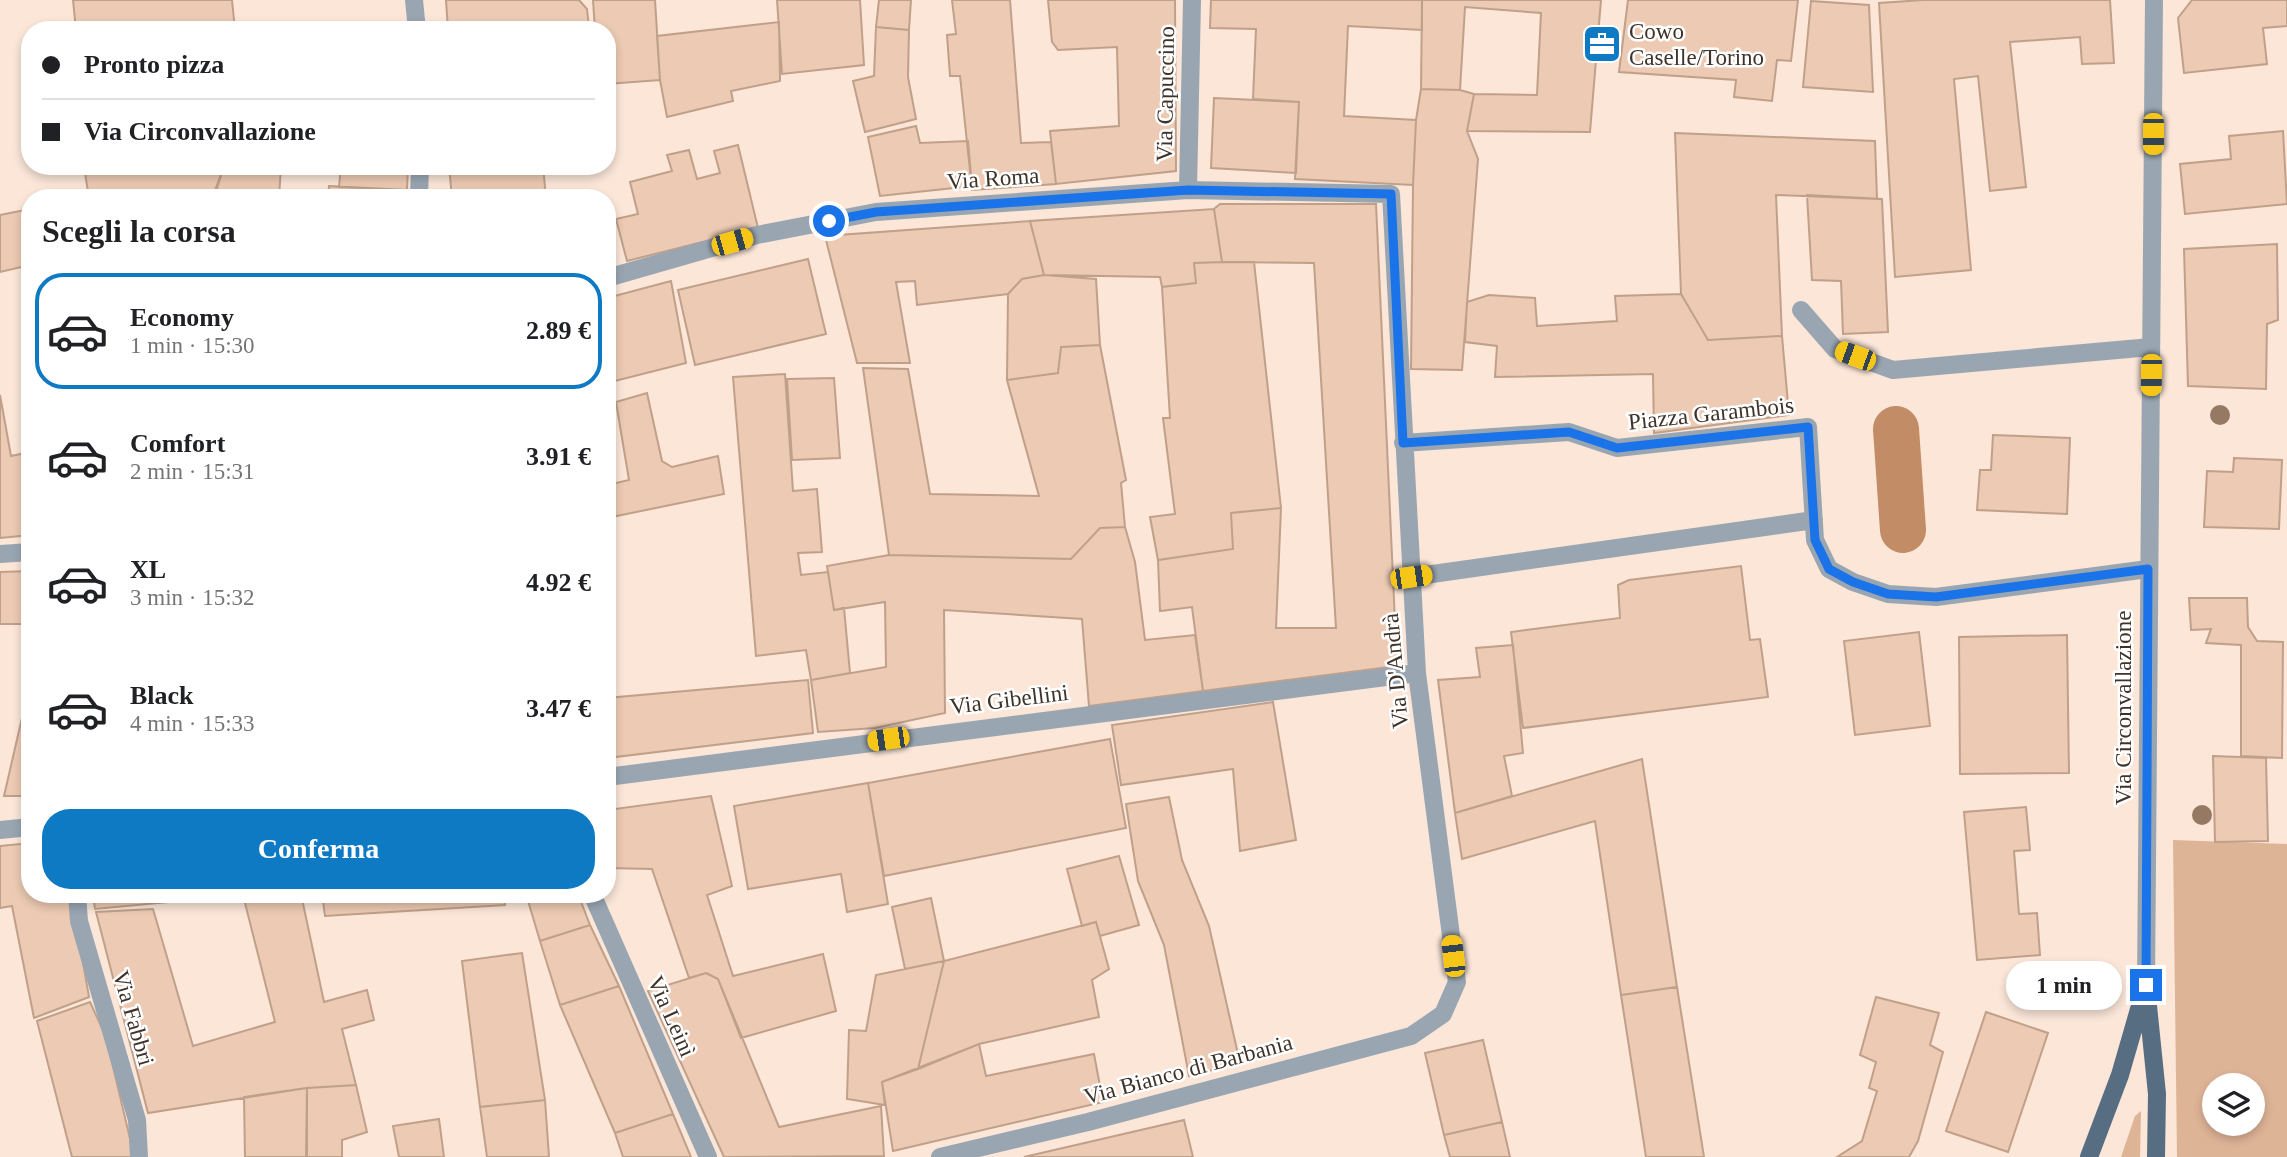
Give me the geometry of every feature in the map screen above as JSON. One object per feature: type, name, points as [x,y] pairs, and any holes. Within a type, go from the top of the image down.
[{"type":"main road","points":[[2090,1157],[2120,1075],[2146,985]]},
{"type":"main road","points":[[2146,985],[2157,1094],[2156,1157]]},
{"type":"street","points":[[414,0],[415,21]]},
{"type":"street","name":"Via Capuccino","points":[[1188,190],[1192,0]]},
{"type":"street","name":"Via Circonvallazione","points":[[2146,985],[2154,0]]},
{"type":"street","name":"Via Roma","points":[[616,275],[757,235],[876,212],[1188,190],[1391,194]]},
{"type":"street","name":"Via D'Andrà","points":[[1391,194],[1417,673],[1457,982],[1443,1014]]},
{"type":"street","points":[[1801,310],[1835,349],[1893,370],[2151,347]]},
{"type":"street","name":"Piazza Garambois","points":[[1403,443],[1569,432],[1617,448],[1808,427],[1815,540],[1829,569],[1888,594],[1936,597],[2148,569]]},
{"type":"street","points":[[1411,577],[1814,520]]},
{"type":"street","points":[[0,554],[21,553]]},
{"type":"street","name":"Via Gibellini","points":[[616,776],[1417,673]]},
{"type":"street","points":[[0,830],[21,828]]},
{"type":"street","name":"Via Fabbri","points":[[78,903],[79,921],[137,1120],[139,1157]]},
{"type":"street","name":"Via Leinì","points":[[596,903],[708,1157]]},
{"type":"street","name":"Via Bianco di Barbania","points":[[940,1157],[1088,1122],[1411,1036],[1443,1014]]},
{"type":"shaded area","points":[[2173,840],[2287,844],[2287,1157],[2177,1157]]},
{"type":"shaded area","points":[[2141,1111],[2140,1157],[2121,1157],[2135,1116]]},
{"type":"building","points":[[73,0],[232,0],[234,21],[75,21]]},
{"type":"building","points":[[446,0],[579,0],[587,9],[588,21],[447,21]]},
{"type":"building","points":[[593,0],[655,0],[660,80],[616,83],[616,21],[594,21]]},
{"type":"building","points":[[777,0],[860,0],[864,65],[782,74]]},
{"type":"building","points":[[879,0],[911,0],[909,30],[876,27]]},
{"type":"building","points":[[952,0],[1010,0],[1021,143],[1051,142],[1056,184],[972,190],[960,76],[950,76],[947,35],[956,34]]},
{"type":"building","points":[[1048,0],[1175,0],[1176,171],[1056,184],[1050,131],[1119,126],[1117,47],[1058,50],[1052,42]]},
{"type":"building","points":[[1211,0],[1422,0],[1422,30],[1348,26],[1344,116],[1416,120],[1413,185],[1295,179],[1299,102],[1253,99],[1256,29],[1210,28]]},
{"type":"building","points":[[1422,0],[1601,0],[1590,132],[1467,131],[1474,94],[1537,95],[1541,13],[1465,7],[1460,90],[1421,89]]},
{"type":"building","points":[[1628,0],[1798,0],[1791,61],[1777,60],[1772,101],[1734,97],[1736,80],[1619,72]]},
{"type":"building","points":[[1923,0],[2110,0],[2114,63],[2082,64],[2080,37],[2010,42],[2026,187],[1990,191],[1978,76],[1954,79],[1971,270],[1895,277],[1879,3]]},
{"type":"building","points":[[2192,0],[2287,0],[2287,26],[2263,28],[2267,64],[2184,73],[2178,18]]},
{"type":"building","points":[[1811,1],[1869,5],[1873,92],[1803,87]]},
{"type":"building","points":[[779,22],[780,81],[731,91],[733,101],[667,117],[660,80],[657,36]]},
{"type":"building","points":[[876,27],[909,30],[908,77],[916,119],[865,132],[853,81],[874,76]]},
{"type":"building","points":[[1421,89],[1460,90],[1474,94],[1467,131],[1478,159],[1462,370],[1411,369],[1413,185],[1416,120]]},
{"type":"building","points":[[1214,98],[1299,102],[1296,173],[1211,168]]},
{"type":"building","points":[[916,126],[920,143],[968,141],[972,186],[880,196],[868,137]]},
{"type":"building","points":[[2283,131],[2287,204],[2185,214],[2180,164],[2231,159],[2229,136]]},
{"type":"building","points":[[1675,133],[1875,141],[1877,199],[1776,195],[1782,336],[1708,340],[1681,294]]},
{"type":"building","points":[[738,145],[758,228],[627,261],[616,219],[638,214],[630,182],[672,171],[667,155],[689,150],[697,179],[720,173],[714,151]]},
{"type":"building","points":[[85,175],[221,175],[215,189],[88,189]]},
{"type":"building","points":[[221,175],[280,175],[280,189],[217,189]]},
{"type":"building","points":[[340,175],[408,175],[407,189],[339,187]]},
{"type":"building","points":[[450,175],[544,175],[545,189],[451,189]]},
{"type":"building","points":[[329,186],[388,189],[329,189]]},
{"type":"building","points":[[1807,195],[1882,199],[1888,332],[1843,334],[1841,281],[1812,280]]},
{"type":"building","points":[[1220,204],[1376,204],[1397,666],[1203,691],[1192,607],[1160,611],[1158,560],[1233,549],[1231,513],[1281,508],[1276,628],[1336,628],[1314,263],[1222,262],[1214,209]]},
{"type":"building","points":[[1214,209],[1222,262],[1194,263],[1196,283],[1162,287],[1160,277],[1044,275],[1030,221]]},
{"type":"building","points":[[21,211],[21,267],[0,272],[0,215]]},
{"type":"building","points":[[1030,221],[1044,275],[1022,279],[1008,294],[917,305],[915,281],[896,282],[910,363],[857,363],[825,236]]},
{"type":"building","points":[[2277,244],[2278,320],[2267,324],[2266,389],[2188,386],[2184,249]]},
{"type":"building","points":[[808,259],[826,334],[695,365],[678,290]]},
{"type":"building","points":[[1254,262],[1281,508],[1231,513],[1233,549],[1158,560],[1150,517],[1175,514],[1163,418],[1170,418],[1162,287],[1196,283],[1194,263]]},
{"type":"building","points":[[1044,275],[1096,279],[1100,345],[1061,347],[1058,373],[1007,380],[1008,294],[1022,279]]},
{"type":"building","points":[[671,281],[686,363],[616,381],[616,296]]},
{"type":"building","points":[[1681,294],[1708,340],[1782,336],[1789,415],[1654,433],[1653,374],[1495,377],[1497,346],[1465,342],[1467,302],[1489,295],[1535,298],[1537,326],[1617,321],[1615,296]]},
{"type":"building","points":[[1100,345],[1126,480],[1121,483],[1125,527],[1100,528],[1071,559],[889,555],[863,368],[908,369],[930,494],[1039,496],[1007,380],[1058,373],[1061,347]]},
{"type":"building","points":[[785,374],[793,491],[817,489],[822,552],[798,553],[801,575],[828,572],[834,610],[844,608],[850,673],[811,680],[806,650],[756,656],[733,377]]},
{"type":"building","points":[[834,378],[840,458],[792,460],[787,379]]},
{"type":"building","points":[[647,393],[662,461],[672,467],[718,456],[724,494],[616,516],[616,483],[629,480],[616,402]]},
{"type":"building","points":[[0,395],[11,456],[21,454],[21,536],[0,538]]},
{"type":"building","points":[[1993,435],[2070,438],[2067,514],[1977,510],[1980,470],[1991,470]]},
{"type":"building","points":[[2234,458],[2282,460],[2279,529],[2204,527],[2207,471],[2233,472]]},
{"type":"building","points":[[1125,527],[1135,562],[1145,640],[1195,635],[1203,691],[1089,706],[1082,619],[944,610],[945,713],[875,728],[818,732],[811,680],[886,667],[885,602],[834,610],[827,566],[889,555],[1071,559],[1100,528]]},
{"type":"building","points":[[1741,566],[1750,640],[1760,639],[1768,697],[1523,728],[1511,632],[1620,618],[1618,585],[1629,580]]},
{"type":"building","points":[[21,571],[21,624],[0,624],[0,572]]},
{"type":"building","points":[[2189,598],[2247,598],[2248,627],[2257,641],[2283,642],[2282,758],[2241,756],[2241,645],[2206,643],[2211,629],[2191,630]]},
{"type":"building","points":[[1919,632],[1930,726],[1855,735],[1844,641]]},
{"type":"building","points":[[2067,635],[2069,773],[1960,774],[1959,637]]},
{"type":"building","points":[[1513,645],[1523,753],[1504,756],[1512,796],[1455,813],[1438,680],[1480,677],[1476,648]]},
{"type":"building","points":[[808,680],[813,733],[616,757],[616,697]]},
{"type":"building","points":[[1273,702],[1296,840],[1240,851],[1233,769],[1121,785],[1112,725]]},
{"type":"building","points":[[21,722],[21,796],[4,796]]},
{"type":"building","points":[[1110,739],[1126,828],[884,876],[868,783]]},
{"type":"building","points":[[2213,756],[2266,758],[2268,841],[2215,842]]},
{"type":"building","points":[[1642,759],[1677,987],[1621,995],[1595,821],[1462,859],[1455,813]]},
{"type":"building","points":[[868,783],[888,904],[847,912],[841,874],[748,889],[734,806]]},
{"type":"building","points":[[711,796],[732,886],[707,895],[733,976],[823,954],[836,1011],[741,1038],[718,979],[706,973],[689,978],[652,869],[616,868],[616,809]]},
{"type":"building","points":[[1169,797],[1182,860],[1209,926],[1240,1063],[1189,1076],[1164,945],[1138,881],[1126,804]]},
{"type":"building","points":[[2026,807],[2030,850],[2014,851],[2019,914],[2037,913],[2040,955],[1977,960],[1964,812]]},
{"type":"building","points":[[21,844],[21,903],[73,903],[89,997],[34,1018],[12,906],[0,908],[0,846]]},
{"type":"building","points":[[1119,856],[1139,925],[1100,936],[1096,922],[1082,926],[1067,869]]},
{"type":"building","points":[[931,898],[944,961],[905,969],[892,907]]},
{"type":"building","points":[[94,903],[158,903],[95,909]]},
{"type":"building","points":[[245,903],[303,903],[324,1002],[367,990],[374,1020],[342,1029],[356,1085],[307,1088],[148,1113],[96,912],[153,909],[193,1046],[275,1022]]},
{"type":"building","points":[[323,903],[505,905],[325,916]]},
{"type":"building","points":[[529,903],[581,903],[590,925],[540,941]]},
{"type":"building","points":[[1096,922],[1109,969],[1092,980],[1099,1017],[979,1044],[918,1069],[944,961]]},
{"type":"building","points":[[590,925],[619,986],[560,1005],[540,941]]},
{"type":"building","points":[[522,953],[545,1100],[480,1107],[462,961]]},
{"type":"building","points":[[944,961],[918,1069],[882,1082],[885,1105],[847,1099],[849,1030],[866,1031],[876,975]]},
{"type":"building","points":[[706,973],[718,979],[779,1127],[881,1106],[884,1156],[724,1157],[648,991]]},
{"type":"building","points":[[619,986],[673,1114],[615,1133],[560,1005]]},
{"type":"building","points":[[1677,987],[1704,1157],[1646,1157],[1621,995]]},
{"type":"building","points":[[1876,997],[1939,1013],[1930,1045],[1943,1052],[1918,1141],[1909,1157],[1837,1157],[1862,1141],[1877,1091],[1869,1088],[1876,1062],[1860,1055]]},
{"type":"building","points":[[90,1002],[106,1037],[132,1147],[131,1157],[72,1157],[37,1021]]},
{"type":"building","points":[[1986,1012],[2048,1033],[2008,1152],[1946,1131]]},
{"type":"building","points":[[1483,1040],[1502,1122],[1444,1135],[1425,1053]]},
{"type":"building","points":[[979,1044],[986,1076],[1094,1054],[1103,1102],[893,1151],[882,1082]]},
{"type":"building","points":[[356,1085],[367,1132],[342,1140],[342,1157],[307,1157],[307,1088]]},
{"type":"building","points":[[307,1088],[306,1157],[245,1157],[244,1097]]},
{"type":"building","points":[[545,1100],[549,1157],[487,1157],[480,1107]]},
{"type":"building","points":[[673,1114],[691,1157],[623,1157],[615,1133]]},
{"type":"building","points":[[439,1119],[444,1157],[399,1157],[393,1126]]},
{"type":"building","points":[[1184,1120],[1193,1157],[1024,1157]]},
{"type":"building","points":[[1502,1122],[1510,1157],[1450,1157],[1444,1135]]},
{"type":"waterway","points":[[1896,429],[1903,530]]},
{"type":"place","name":"Cowo Caselle/Torino","points":[[1602,44]]},
{"type":"route","points":[[829,221],[876,212],[1188,190],[1391,194],[1403,443],[1569,432],[1617,448],[1808,427],[1815,540],[1829,569],[1853,582],[1888,594],[1936,597],[2148,569],[2146,985]]}]
